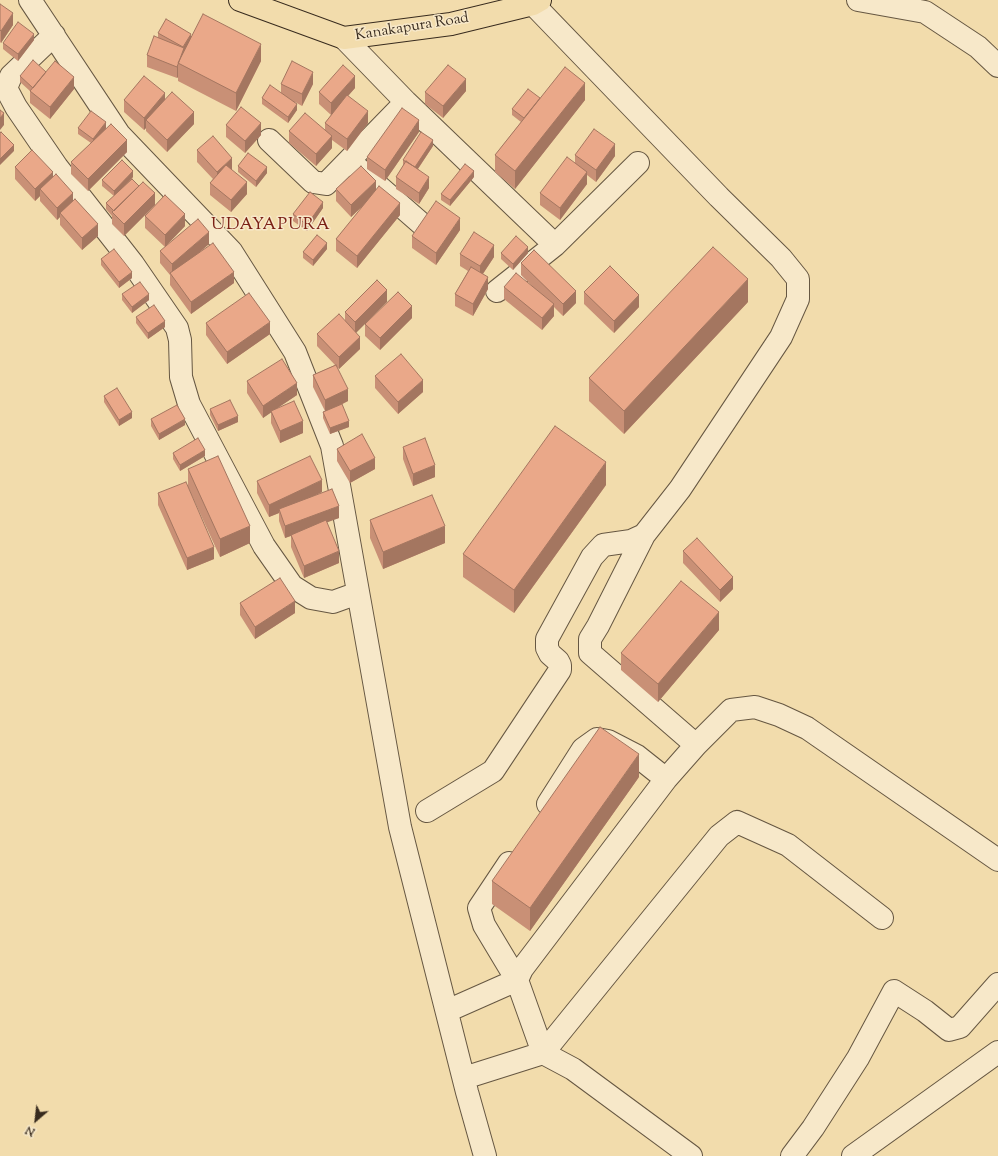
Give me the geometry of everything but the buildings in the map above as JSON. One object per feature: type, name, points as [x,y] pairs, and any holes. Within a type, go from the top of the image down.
[{"type":"highway","name":"Kanakapura Road","points":[[240,0],[344,38],[450,24],[537,2]]},
{"type":"street","points":[[30,0],[119,134],[231,250],[295,352],[332,446],[400,827],[485,1156]]},
{"type":"street","points":[[858,0],[925,12],[978,47],[998,66]]},
{"type":"street","points":[[537,2],[713,191],[782,258],[798,280],[798,299],[781,337],[680,489],[644,535],[590,639],[590,653],[696,745]]},
{"type":"street","points":[[54,35],[11,76],[6,88],[16,107],[57,167],[133,264],[177,328],[180,340],[181,377],[189,404],[264,546],[288,581],[292,586],[311,598],[333,602],[358,593]]},
{"type":"street","points":[[344,38],[406,102],[555,245]]},
{"type":"street","points":[[269,140],[313,182],[326,184],[406,102]]},
{"type":"street","points":[[349,160],[424,226]]},
{"type":"street","points":[[497,291],[555,245],[638,163]]},
{"type":"street","points":[[427,811],[493,771],[560,670],[558,661],[550,654],[547,648],[547,639],[592,557],[603,545],[631,541],[644,535]]},
{"type":"street","points":[[447,1011],[517,980],[522,969],[666,779],[696,745],[731,710],[754,707],[779,715],[807,728],[998,860]]},
{"type":"street","points":[[535,822],[583,749],[597,739],[608,741],[637,756],[666,779]]},
{"type":"street","points":[[464,1078],[543,1053],[719,836],[737,822],[788,846],[882,918]]},
{"type":"street","points":[[518,849],[479,908],[484,925],[517,980],[543,1053],[573,1070],[691,1156]]},
{"type":"street","points":[[792,1156],[813,1128],[858,1058],[894,991],[925,1011],[949,1030],[960,1027],[998,984]]},
{"type":"street","points":[[853,1156],[998,1052]]},
{"type":"district","name":"UDAYAPURA","points":[[271,226]]}]
